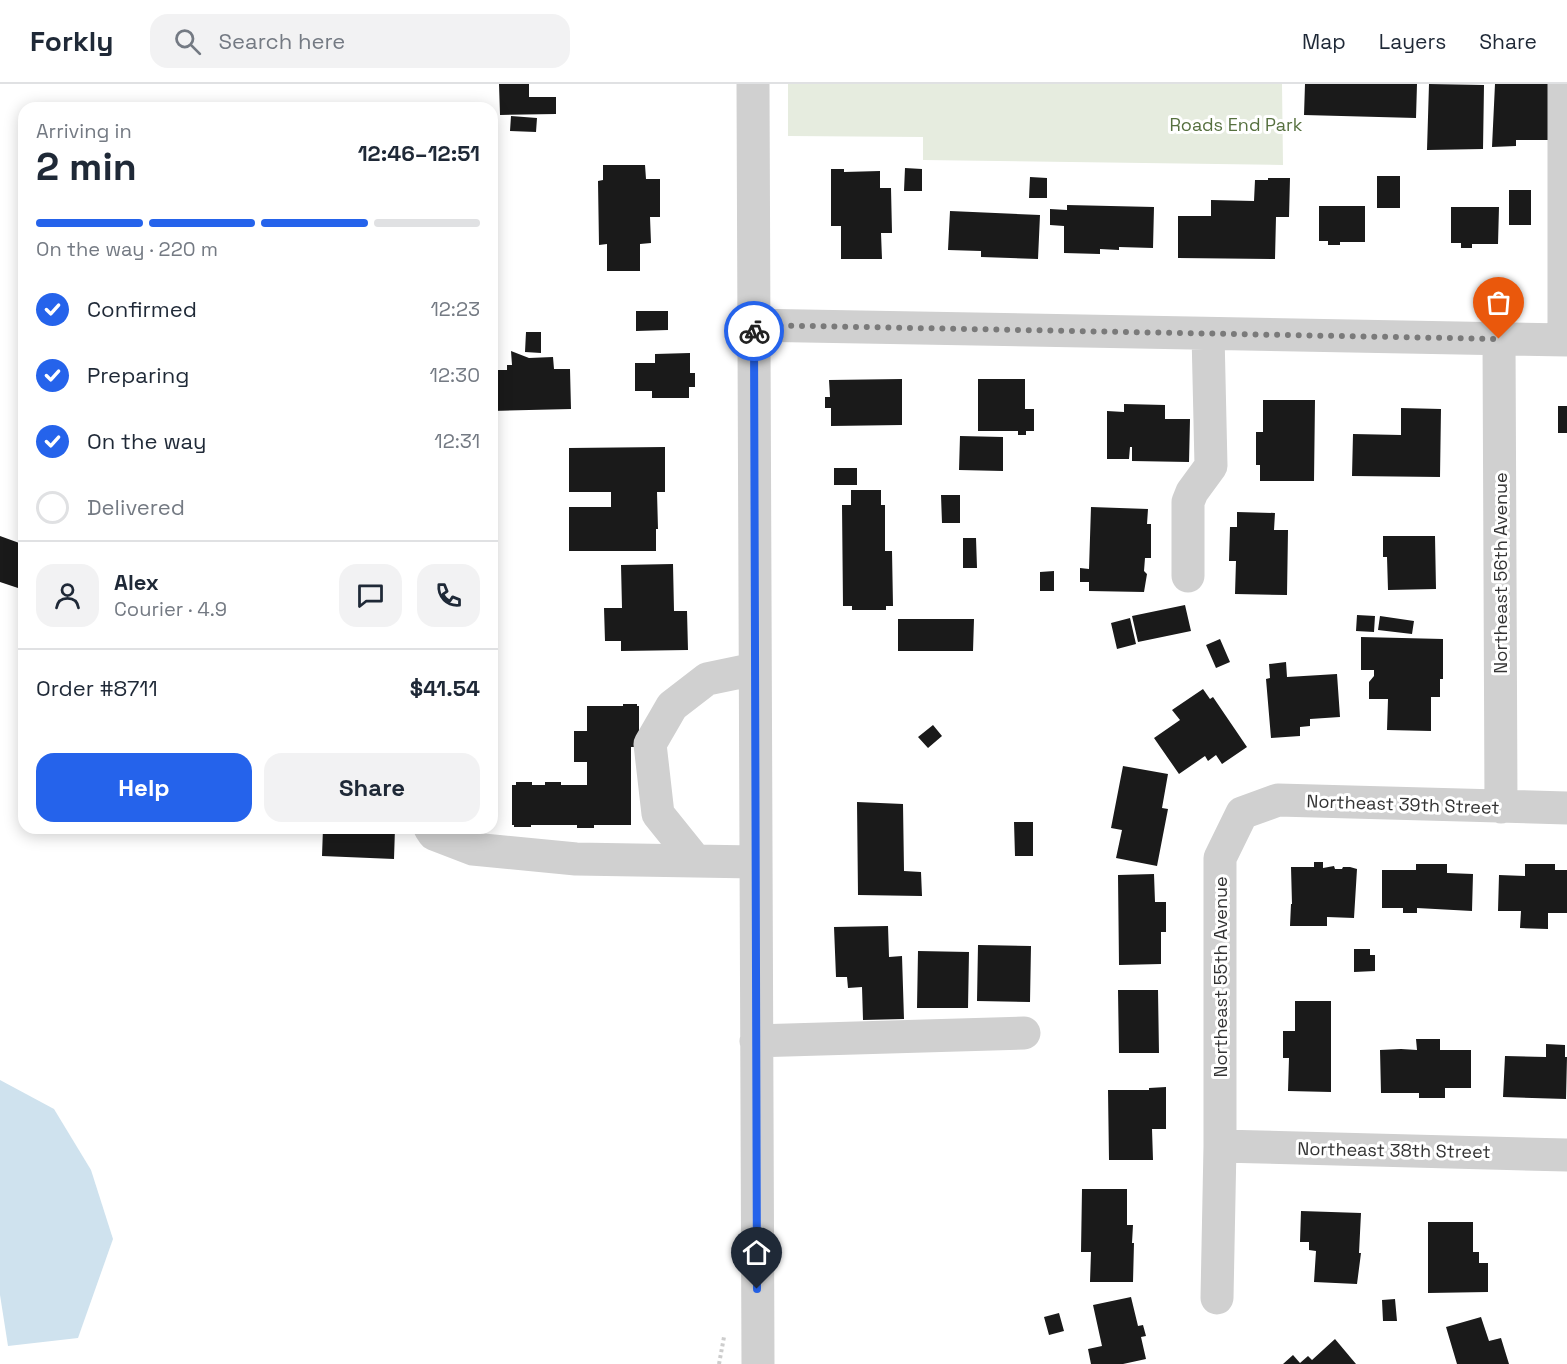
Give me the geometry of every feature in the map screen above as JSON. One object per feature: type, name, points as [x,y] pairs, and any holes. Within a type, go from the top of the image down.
[{"type":"street","points":[[753,84],[758,1364]]},
{"type":"street","points":[[754,325],[1565,340],[1564,84]]},
{"type":"street","points":[[1188,576],[1188,502],[1192,492],[1211,466],[1208,334]]},
{"type":"street","name":"Northeast 56th Avenue","points":[[1499,339],[1502,807]]},
{"type":"street","points":[[695,860],[658,814],[651,744],[672,706],[707,679],[755,669]]},
{"type":"street","name":"Northeast 39th Street","points":[[1242,813],[1278,800],[1567,808]]},
{"type":"street","name":"Northeast 55th Avenue","points":[[1217,1298],[1220,1146],[1220,858],[1242,813]]},
{"type":"street","points":[[434,834],[473,849],[576,859],[756,862]]},
{"type":"street","points":[[756,1041],[1024,1033]]},
{"type":"street","name":"Northeast 38th Street","points":[[1220,1146],[1567,1155]]},
{"type":"green space","name":"Roads End Park","points":[[788,84],[1282,84],[1283,165],[923,160],[923,137],[788,136]]},
{"type":"water","points":[[0,1080],[54,1109],[91,1170],[113,1239],[78,1338],[8,1346],[0,1295]]},
{"type":"building","points":[[499,84],[529,84],[529,97],[556,97],[556,114],[500,115]]},
{"type":"building","points":[[1305,84],[1417,84],[1416,118],[1304,115]]},
{"type":"building","points":[[1429,84],[1484,85],[1483,149],[1427,150]]},
{"type":"building","points":[[1495,84],[1557,84],[1557,140],[1516,140],[1516,146],[1492,147]]},
{"type":"building","points":[[511,116],[537,118],[536,132],[510,131]]},
{"type":"building","points":[[603,165],[645,165],[646,179],[660,179],[660,217],[650,217],[651,243],[640,244],[640,271],[607,271],[607,244],[599,245],[598,181],[603,180]]},
{"type":"building","points":[[905,168],[922,169],[922,191],[904,191]]},
{"type":"building","points":[[831,169],[844,169],[844,172],[880,171],[880,188],[891,188],[892,233],[881,233],[882,259],[841,259],[841,226],[831,226]]},
{"type":"building","points":[[1377,176],[1400,176],[1400,208],[1377,208]]},
{"type":"building","points":[[1030,177],[1047,178],[1047,198],[1029,198]]},
{"type":"building","points":[[1268,178],[1290,178],[1289,217],[1276,217],[1275,259],[1178,258],[1178,216],[1211,216],[1211,200],[1254,201],[1255,180],[1268,180]]},
{"type":"building","points":[[1509,190],[1531,190],[1531,225],[1509,225]]},
{"type":"building","points":[[1067,205],[1154,207],[1153,248],[1100,249],[1100,254],[1064,253],[1064,226],[1050,225],[1050,209],[1067,210]]},
{"type":"building","points":[[1319,206],[1365,206],[1365,242],[1340,242],[1340,245],[1328,245],[1328,241],[1319,241]]},
{"type":"building","points":[[1451,207],[1499,207],[1498,244],[1472,244],[1472,248],[1461,248],[1461,243],[1451,243]]},
{"type":"building","points":[[950,211],[1040,215],[1038,259],[981,257],[981,251],[948,250]]},
{"type":"building","points":[[636,311],[668,311],[668,330],[636,331]]},
{"type":"building","points":[[526,332],[541,332],[541,353],[525,352]]},
{"type":"building","points":[[511,351],[529,358],[553,357],[554,369],[570,369],[571,409],[498,411],[498,370],[507,370],[507,365],[512,365]]},
{"type":"building","points":[[690,353],[690,373],[695,373],[695,387],[689,387],[689,398],[652,398],[652,391],[635,391],[635,363],[655,363],[655,354]]},
{"type":"building","points":[[902,379],[902,425],[831,426],[831,408],[825,408],[825,397],[830,397],[829,380]]},
{"type":"building","points":[[978,379],[1025,379],[1025,409],[1034,409],[1034,431],[1026,431],[1026,435],[1018,435],[1018,431],[978,431]]},
{"type":"building","points":[[1263,400],[1315,400],[1314,481],[1260,481],[1260,465],[1256,465],[1256,432],[1263,432]]},
{"type":"building","points":[[1124,404],[1165,405],[1165,419],[1190,419],[1189,462],[1132,461],[1132,447],[1130,447],[1129,459],[1107,459],[1107,411],[1124,412]]},
{"type":"building","points":[[1558,406],[1567,406],[1567,433],[1558,433]]},
{"type":"building","points":[[1401,408],[1441,409],[1440,477],[1352,476],[1353,434],[1401,435]]},
{"type":"building","points":[[960,436],[1003,437],[1003,471],[959,470]]},
{"type":"building","points":[[665,447],[665,492],[657,492],[656,551],[569,551],[569,507],[611,507],[611,492],[569,492],[569,448]]},
{"type":"building","points":[[834,468],[857,468],[857,485],[834,485]]},
{"type":"building","points":[[851,490],[881,490],[881,505],[885,505],[885,551],[892,551],[893,606],[886,606],[886,610],[852,610],[852,606],[843,606],[842,505],[851,505]]},
{"type":"building","points":[[941,495],[960,495],[960,523],[942,523]]},
{"type":"building","points":[[1091,507],[1148,509],[1147,524],[1151,524],[1151,558],[1145,558],[1144,571],[1147,574],[1144,592],[1089,591],[1089,582],[1080,582],[1080,568],[1089,569]]},
{"type":"building","points":[[1237,512],[1275,513],[1274,530],[1288,530],[1287,595],[1235,594],[1236,561],[1229,561],[1230,527],[1237,527]]},
{"type":"building","points":[[0,536],[18,543],[18,588],[0,582]]},
{"type":"building","points":[[1383,536],[1435,536],[1436,589],[1388,590],[1387,557],[1383,557]]},
{"type":"building","points":[[963,538],[976,538],[977,568],[963,568]]},
{"type":"building","points":[[673,564],[674,611],[687,611],[688,650],[621,651],[621,641],[605,641],[604,608],[622,608],[621,565]]},
{"type":"building","points":[[1054,571],[1054,591],[1040,591],[1040,572]]},
{"type":"building","points":[[1185,605],[1191,631],[1138,642],[1132,616]]},
{"type":"building","points":[[1357,615],[1375,616],[1374,632],[1356,631]]},
{"type":"building","points":[[1380,616],[1414,621],[1412,634],[1378,630]]},
{"type":"building","points":[[1130,618],[1136,644],[1117,649],[1111,623]]},
{"type":"building","points":[[898,619],[974,619],[973,651],[898,651]]},
{"type":"building","points":[[1361,637],[1443,639],[1443,679],[1440,679],[1440,697],[1431,697],[1431,731],[1387,730],[1388,699],[1369,699],[1369,682],[1374,676],[1374,670],[1361,670]]},
{"type":"building","points":[[1220,639],[1230,662],[1216,668],[1206,645]]},
{"type":"building","points":[[1286,662],[1287,677],[1337,674],[1340,717],[1310,719],[1310,726],[1300,727],[1300,736],[1271,738],[1266,679],[1270,678],[1269,664]]},
{"type":"building","points":[[1203,689],[1210,699],[1213,697],[1247,747],[1222,764],[1216,755],[1208,761],[1205,756],[1179,774],[1154,738],[1180,720],[1172,710]]},
{"type":"building","points":[[623,704],[639,706],[639,747],[631,747],[631,825],[594,825],[594,828],[577,828],[577,825],[514,827],[512,825],[512,785],[516,785],[516,782],[545,785],[545,782],[561,782],[561,785],[587,785],[587,762],[574,762],[574,731],[587,731],[587,706],[623,706]]},
{"type":"building","points":[[933,725],[942,736],[928,748],[918,737]]},
{"type":"building","points":[[1123,766],[1168,774],[1162,808],[1168,809],[1157,866],[1116,858],[1122,830],[1111,828]]},
{"type":"building","points":[[857,802],[903,804],[904,871],[921,872],[922,896],[858,895]]},
{"type":"building","points":[[1014,822],[1033,822],[1033,856],[1015,856]]},
{"type":"building","points":[[323,834],[395,834],[394,859],[322,856]]},
{"type":"building","points":[[1314,862],[1323,862],[1323,868],[1334,866],[1335,869],[1350,867],[1357,869],[1354,918],[1327,917],[1327,926],[1290,926],[1291,867],[1314,867]]},
{"type":"building","points":[[1416,864],[1447,864],[1447,873],[1473,874],[1472,911],[1417,908],[1417,913],[1403,913],[1403,908],[1382,908],[1382,870],[1416,870]]},
{"type":"building","points":[[1525,864],[1555,864],[1555,870],[1567,870],[1567,913],[1548,913],[1548,929],[1520,928],[1521,911],[1498,911],[1499,875],[1525,876]]},
{"type":"building","points":[[1154,874],[1155,902],[1166,902],[1166,932],[1161,932],[1161,964],[1119,965],[1118,875]]},
{"type":"building","points":[[888,926],[889,957],[902,956],[904,1019],[863,1020],[862,987],[848,988],[847,977],[836,977],[834,927]]},
{"type":"building","points":[[978,945],[1031,946],[1030,1002],[977,1001]]},
{"type":"building","points":[[1354,949],[1370,949],[1370,955],[1375,955],[1375,971],[1354,972]]},
{"type":"building","points":[[918,951],[969,952],[968,1008],[917,1008]]},
{"type":"building","points":[[1118,990],[1158,990],[1159,1053],[1119,1053]]},
{"type":"building","points":[[1295,1001],[1331,1001],[1331,1092],[1288,1091],[1289,1058],[1283,1058],[1283,1031],[1295,1031]]},
{"type":"building","points":[[1416,1039],[1440,1039],[1440,1050],[1471,1050],[1471,1088],[1445,1088],[1445,1098],[1419,1098],[1419,1093],[1381,1093],[1380,1050],[1417,1050]]},
{"type":"building","points":[[1546,1044],[1565,1045],[1566,1099],[1503,1097],[1505,1056],[1546,1057]]},
{"type":"building","points":[[1166,1087],[1166,1129],[1152,1129],[1153,1160],[1109,1160],[1108,1090],[1149,1090],[1149,1088]]},
{"type":"building","points":[[1082,1189],[1127,1189],[1127,1225],[1133,1225],[1133,1282],[1090,1282],[1091,1252],[1081,1252]]},
{"type":"building","points":[[1301,1211],[1361,1213],[1359,1253],[1361,1253],[1357,1284],[1314,1282],[1316,1251],[1309,1250],[1309,1242],[1300,1242]]},
{"type":"building","points":[[1428,1222],[1473,1222],[1473,1252],[1479,1252],[1479,1263],[1488,1263],[1488,1292],[1428,1293]]},
{"type":"building","points":[[1131,1297],[1138,1326],[1143,1325],[1146,1336],[1141,1337],[1146,1359],[1123,1364],[1091,1364],[1088,1349],[1102,1346],[1093,1305]]},
{"type":"building","points":[[1395,1299],[1397,1321],[1383,1321],[1382,1300]]},
{"type":"building","points":[[1059,1313],[1064,1331],[1049,1335],[1044,1317]]},
{"type":"building","points":[[1481,1317],[1489,1341],[1501,1338],[1509,1364],[1457,1364],[1446,1327]]},
{"type":"building","points":[[1335,1339],[1356,1364],[1283,1364],[1293,1355],[1300,1363],[1308,1356],[1312,1360]]},
{"type":"way so far","points":[[754,331],[754,325],[1499,339]]},
{"type":"route","points":[[754,331],[757,1289]]}]
